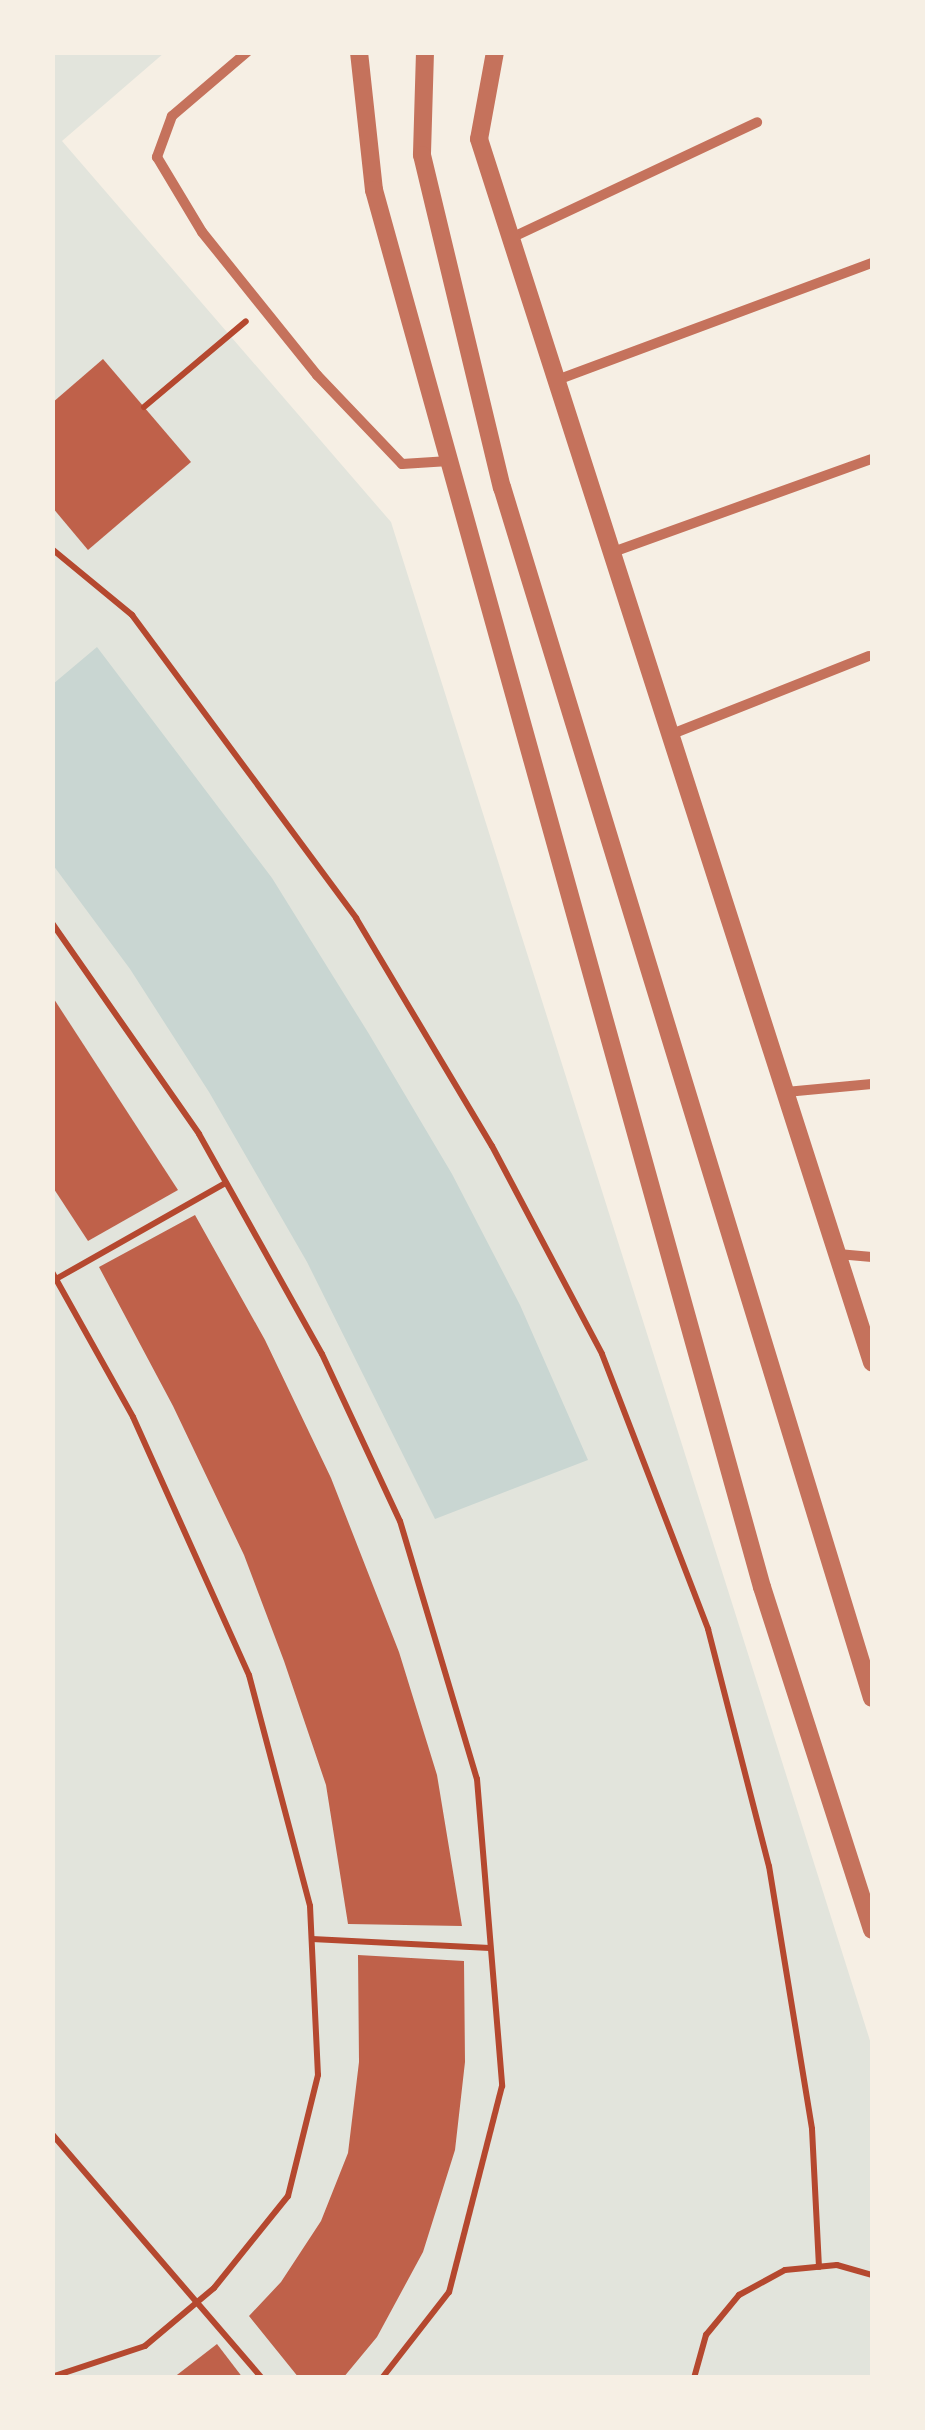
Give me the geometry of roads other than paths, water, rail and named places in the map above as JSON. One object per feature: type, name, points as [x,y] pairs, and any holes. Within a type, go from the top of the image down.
[{"type":"street","points":[[247,52],[172,116],[158,157],[202,232],[317,375],[402,464],[449,462]]},
{"type":"street","points":[[359,52],[374,190],[762,1587],[872,1930]]},
{"type":"street","points":[[425,52],[422,155],[502,488],[872,1698]]},
{"type":"street","points":[[496,52],[479,139],[872,1362]]},
{"type":"street","points":[[511,238],[757,122]]},
{"type":"street","points":[[557,380],[872,263]]},
{"type":"street","points":[[613,552],[872,459]]},
{"type":"street","points":[[672,734],[869,656]]},
{"type":"street","points":[[786,1092],[872,1084]]},
{"type":"street","points":[[838,1254],[872,1257]]}]
